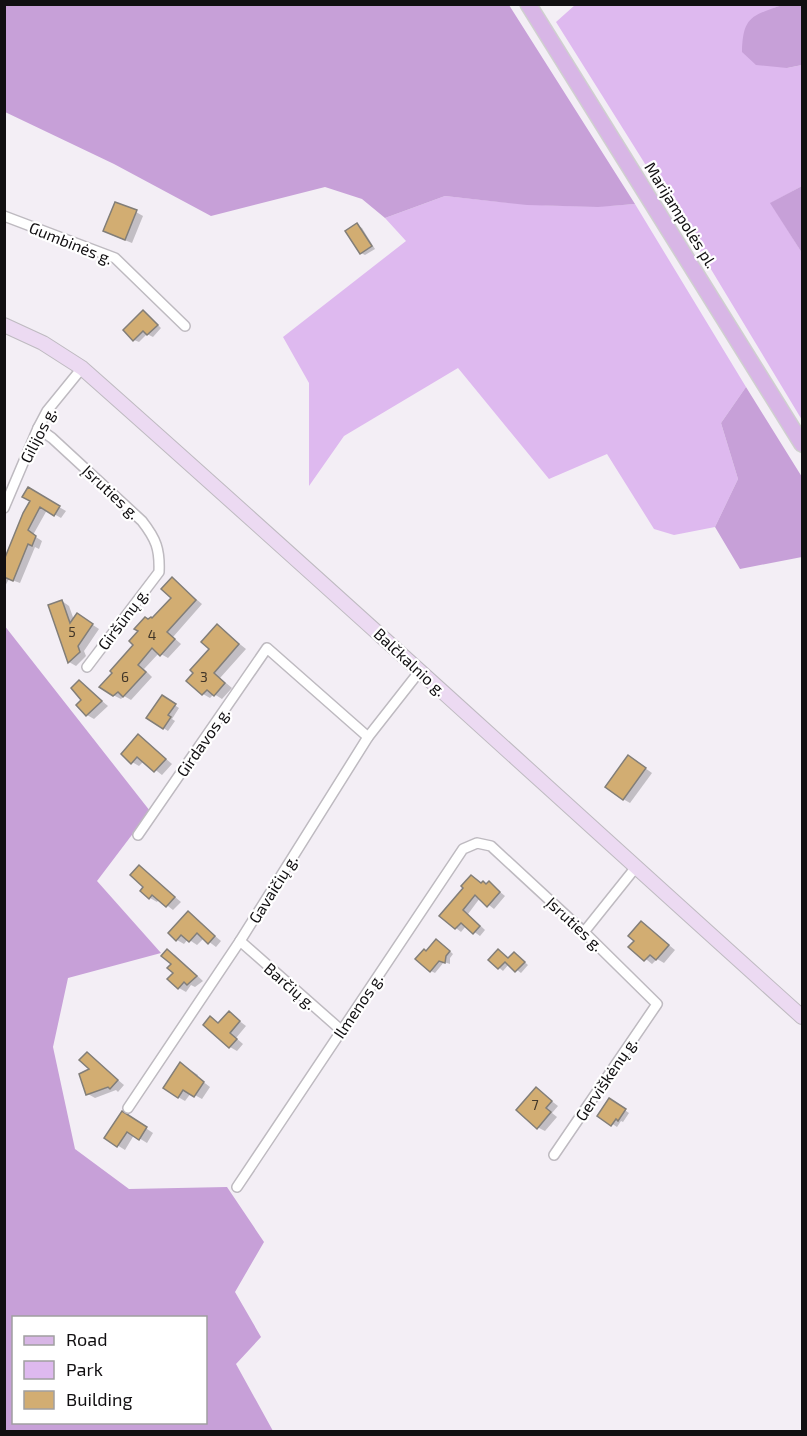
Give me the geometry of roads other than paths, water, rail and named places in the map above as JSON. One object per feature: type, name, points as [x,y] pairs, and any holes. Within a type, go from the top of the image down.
[{"type":"main road","name":"Marijampolės pl.","points":[[528,4],[802,444]]},
{"type":"street","name":"Gumbinės g.","points":[[4,216],[115,258],[185,326]]},
{"type":"street","name":"Balčkalnio g.","points":[[4,325],[44,343],[82,368],[299,560],[419,672],[802,1017]]},
{"type":"street","name":"Gilijos g.","points":[[4,508],[47,411],[82,368]]},
{"type":"street","name":"Įsruties g.","points":[[38,428],[52,438],[142,521],[152,533],[160,553],[159,572]]},
{"type":"street","name":"Giršūnų g.","points":[[87,667],[159,572]]},
{"type":"street","name":"Girdavos g.","points":[[138,835],[267,648],[369,737]]},
{"type":"street","name":"Gavaičių g.","points":[[128,1108],[240,941],[369,737],[419,672]]},
{"type":"street","name":"Ilmenos g.","points":[[237,1187],[462,849],[477,843],[491,846]]},
{"type":"street","name":"Įsruties g.","points":[[491,846],[584,932],[657,1004]]},
{"type":"street","points":[[584,932],[636,867]]},
{"type":"street","name":"Barčių g.","points":[[240,941],[341,1030]]},
{"type":"street","name":"Gerviškėnų g.","points":[[554,1155],[657,1004]]}]
